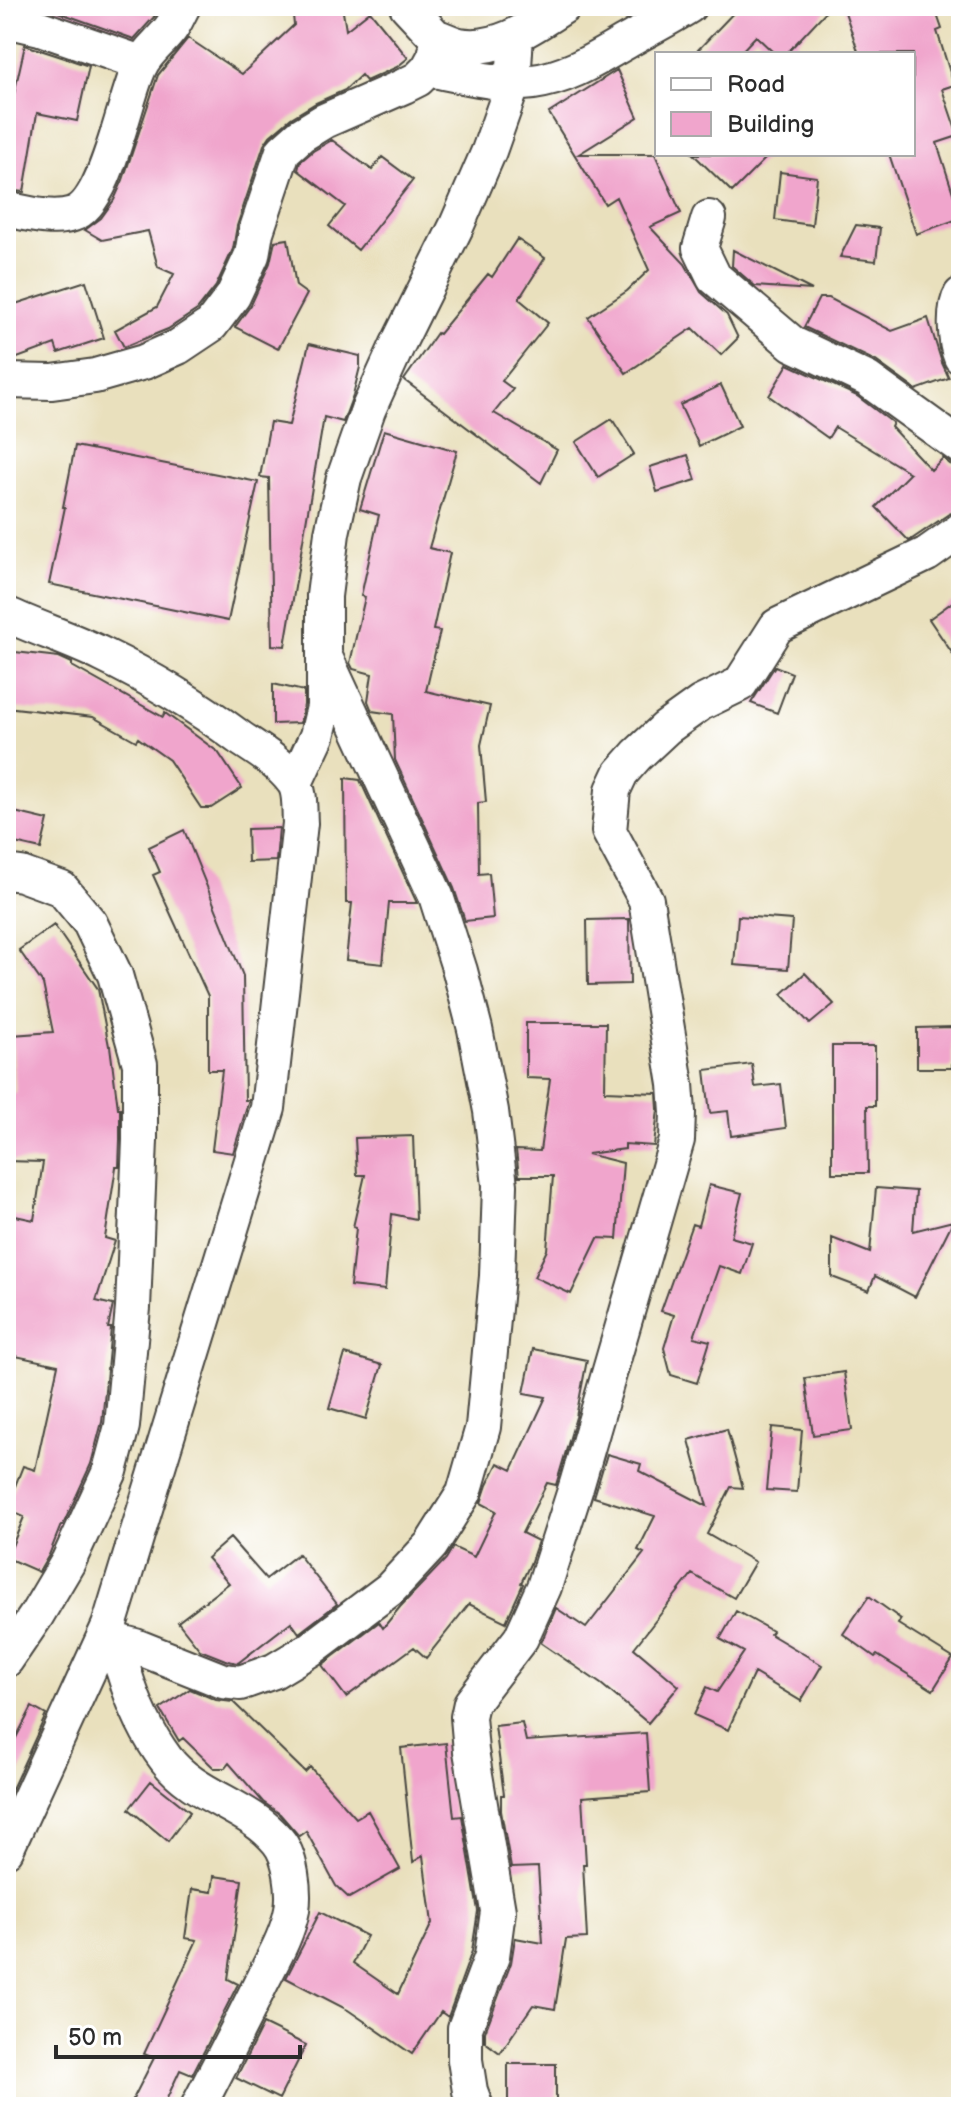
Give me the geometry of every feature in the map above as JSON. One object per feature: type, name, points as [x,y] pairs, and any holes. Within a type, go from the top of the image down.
[{"type":"street","points":[[6,209],[50,216],[71,215],[83,210],[93,197],[115,146],[141,63],[171,28],[183,6]]},
{"type":"street","points":[[407,6],[435,36],[458,45],[480,46],[516,35],[564,6]]},
{"type":"street","points":[[428,69],[490,81],[534,82],[577,69],[689,6]]},
{"type":"street","points":[[6,20],[40,28],[141,63]]},
{"type":"street","points":[[295,783],[317,736],[324,707],[324,596],[332,533],[344,478],[368,410],[483,164],[513,83],[516,35]]},
{"type":"street","points":[[6,381],[52,382],[95,376],[144,362],[178,347],[211,325],[233,296],[252,255],[256,232],[283,151],[324,121],[418,79],[435,56],[435,36]]},
{"type":"street","points":[[709,218],[700,248],[714,277],[793,344],[867,379],[961,447]]},
{"type":"street","points":[[961,295],[957,302],[957,347],[961,357]]},
{"type":"street","points":[[476,2107],[465,2060],[465,2028],[492,1956],[498,1911],[468,1717],[471,1703],[521,1638],[544,1587],[677,1140],[676,1084],[646,900],[609,831],[613,790],[621,773],[666,728],[701,703],[740,684],[777,626],[927,554],[961,530]]},
{"type":"street","points":[[6,614],[101,654],[162,685],[266,756],[295,783],[300,823],[268,1108],[112,1634],[6,1850]]},
{"type":"street","points":[[112,1634],[223,1681],[240,1683],[274,1671],[309,1650],[390,1589],[431,1545],[464,1493],[483,1427],[497,1276],[500,1185],[489,1097],[460,971],[436,896],[325,657]]},
{"type":"street","points":[[6,872],[21,874],[62,889],[90,923],[115,975],[140,1064],[140,1140],[133,1308],[122,1426],[110,1471],[68,1562],[6,1660]]},
{"type":"street","points":[[112,1634],[143,1721],[167,1761],[197,1785],[254,1818],[280,1843],[292,1873],[292,1908],[285,1936],[198,2107]]},
{"type":"building","points":[[41,6],[140,6],[155,16],[134,39]]},
{"type":"building","points":[[292,6],[342,6],[346,30],[370,11],[408,58],[397,67],[366,81],[361,75],[345,90],[291,118],[270,136],[264,145],[237,226],[233,249],[216,286],[197,310],[168,329],[124,347],[115,330],[157,307],[174,274],[158,267],[148,231],[102,240],[85,230],[101,218],[114,200],[158,75],[188,38],[242,74],[294,25]]},
{"type":"building","points":[[740,6],[831,6],[788,52],[773,52],[756,36],[741,52],[696,52]]},
{"type":"building","points":[[843,6],[934,6],[942,29],[937,31],[954,85],[942,89],[958,136],[937,143],[961,218],[916,234],[890,156],[915,156],[915,52],[858,52]]},
{"type":"building","points":[[25,45],[89,66],[77,121],[37,113],[24,192],[6,190],[6,130]]},
{"type":"building","points":[[617,70],[638,117],[579,154],[655,154],[681,213],[650,227],[685,264],[701,292],[727,315],[738,338],[721,355],[693,328],[626,373],[588,317],[627,291],[649,270],[616,197],[605,204],[549,113]]},
{"type":"building","points":[[332,140],[372,170],[382,157],[413,180],[358,250],[329,226],[345,206],[298,170],[300,162]]},
{"type":"building","points":[[695,156],[768,156],[732,192]]},
{"type":"building","points":[[780,172],[817,177],[812,225],[775,220]]},
{"type":"building","points":[[856,225],[880,228],[876,261],[840,257]]},
{"type":"building","points":[[288,239],[296,286],[307,294],[278,349],[235,327],[251,305],[270,263],[275,241]]},
{"type":"building","points":[[517,239],[545,258],[519,299],[548,323],[502,381],[513,389],[494,413],[557,450],[541,483],[404,380],[437,333],[488,274],[492,277]]},
{"type":"building","points":[[733,250],[812,290],[755,286],[732,266]]},
{"type":"building","points":[[86,281],[104,338],[58,353],[55,344],[12,360],[6,344],[6,307]]},
{"type":"building","points":[[819,298],[829,298],[892,331],[928,318],[949,378],[916,390],[876,361],[804,327]]},
{"type":"building","points":[[309,344],[360,356],[360,367],[343,422],[324,417],[285,646],[272,645],[269,478],[260,477],[270,422],[289,425]]},
{"type":"building","points":[[788,364],[857,396],[893,423],[891,427],[931,470],[943,458],[960,467],[961,510],[949,514],[909,541],[876,507],[910,473],[835,427],[828,438],[769,396]]},
{"type":"building","points":[[721,385],[740,426],[699,446],[680,405]]},
{"type":"building","points":[[612,419],[634,454],[598,477],[576,442]]},
{"type":"building","points":[[384,430],[457,451],[429,548],[450,553],[433,630],[440,631],[426,691],[490,706],[481,745],[486,802],[478,803],[479,874],[489,873],[493,918],[465,921],[454,888],[395,760],[393,714],[372,711],[368,701],[372,674],[353,669],[350,663],[379,515],[360,509]]},
{"type":"building","points":[[75,446],[258,482],[228,621],[49,584]]},
{"type":"building","points":[[688,455],[696,480],[657,492],[650,467]]},
{"type":"building","points":[[961,596],[961,666],[929,619]]},
{"type":"building","points":[[6,651],[59,657],[163,717],[165,713],[218,752],[242,788],[211,808],[201,808],[169,760],[138,738],[136,741],[93,717],[6,707]]},
{"type":"building","points":[[775,666],[792,673],[777,713],[751,703]]},
{"type":"building","points":[[273,684],[304,691],[300,723],[273,724]]},
{"type":"building","points":[[345,778],[360,780],[417,903],[389,903],[383,964],[346,960],[352,903],[346,903]]},
{"type":"building","points":[[6,810],[48,820],[41,849],[6,841]]},
{"type":"building","points":[[279,828],[276,861],[248,862],[247,829]]},
{"type":"building","points":[[184,830],[243,976],[245,1100],[249,1100],[233,1153],[212,1150],[222,1070],[208,1070],[208,996],[153,875],[160,872],[149,847]]},
{"type":"building","points":[[738,916],[792,920],[788,969],[734,965]]},
{"type":"building","points":[[629,919],[630,984],[588,985],[587,920]]},
{"type":"building","points":[[54,925],[98,989],[120,1108],[120,1140],[119,1167],[116,1167],[105,1238],[115,1241],[96,1301],[113,1305],[108,1328],[111,1328],[102,1422],[91,1464],[39,1572],[7,1558],[24,1517],[6,1509],[23,1466],[35,1470],[58,1365],[6,1354],[6,1214],[34,1220],[43,1162],[6,1161],[6,1094],[16,1094],[12,1035],[53,1032],[43,984],[19,950]]},
{"type":"building","points":[[805,973],[834,1004],[810,1024],[782,994]]},
{"type":"building","points":[[526,1023],[606,1023],[605,1091],[657,1093],[654,1146],[625,1144],[625,1149],[587,1154],[623,1163],[617,1239],[598,1238],[571,1294],[534,1277],[547,1250],[553,1176],[519,1176],[516,1150],[540,1151],[550,1079],[526,1078]]},
{"type":"building","points":[[952,1027],[952,1068],[917,1068],[917,1028]]},
{"type":"building","points":[[832,1046],[875,1046],[875,1106],[867,1106],[868,1173],[832,1173]]},
{"type":"building","points":[[752,1064],[755,1087],[781,1084],[786,1128],[731,1136],[728,1111],[710,1113],[705,1070]]},
{"type":"building","points":[[413,1136],[416,1219],[392,1214],[385,1290],[350,1286],[356,1228],[353,1227],[365,1175],[357,1175],[355,1138]]},
{"type":"building","points":[[709,1185],[742,1193],[731,1237],[752,1243],[742,1274],[719,1266],[694,1337],[710,1341],[697,1383],[671,1375],[664,1348],[674,1315],[661,1311],[692,1224],[698,1226]]},
{"type":"building","points":[[876,1188],[916,1191],[913,1231],[953,1221],[915,1297],[875,1276],[869,1291],[832,1277],[832,1238],[870,1253]]},
{"type":"building","points":[[533,1349],[587,1360],[576,1417],[556,1485],[547,1483],[522,1533],[538,1541],[506,1622],[469,1604],[426,1658],[414,1647],[346,1697],[322,1665],[379,1622],[383,1628],[446,1559],[453,1547],[474,1557],[496,1511],[481,1503],[487,1485],[498,1463],[512,1470],[546,1397],[524,1393]]},
{"type":"building","points":[[345,1354],[382,1365],[366,1419],[329,1408]]},
{"type":"building","points":[[844,1372],[852,1430],[813,1435],[805,1378]]},
{"type":"building","points":[[772,1427],[802,1430],[797,1492],[766,1490]]},
{"type":"building","points":[[727,1429],[743,1488],[731,1487],[707,1534],[755,1562],[734,1598],[692,1574],[634,1648],[679,1686],[648,1723],[601,1684],[541,1643],[556,1608],[586,1628],[644,1553],[638,1550],[655,1516],[594,1497],[607,1454],[641,1464],[639,1471],[707,1506],[689,1440]]},
{"type":"building","points":[[230,1538],[266,1579],[298,1554],[337,1604],[299,1633],[291,1622],[238,1663],[200,1650],[178,1622],[229,1583],[207,1558]]},
{"type":"building","points":[[869,1596],[901,1619],[898,1624],[953,1658],[933,1690],[877,1655],[875,1657],[843,1634]]},
{"type":"building","points":[[736,1611],[822,1665],[801,1701],[754,1673],[728,1730],[694,1715],[707,1687],[717,1692],[744,1652],[720,1639]]},
{"type":"building","points":[[190,1689],[216,1700],[233,1702],[305,1772],[310,1767],[356,1818],[368,1811],[400,1869],[349,1898],[336,1886],[306,1831],[299,1836],[280,1814],[263,1802],[229,1763],[225,1768],[214,1768],[183,1738],[179,1741],[160,1709]]},
{"type":"building","points":[[32,1707],[46,1715],[6,1802],[6,1757]]},
{"type":"building","points":[[522,1723],[526,1741],[646,1733],[650,1792],[582,1797],[587,1938],[566,1939],[555,2009],[533,2005],[500,2053],[485,2042],[485,2032],[511,1963],[515,1938],[543,1943],[538,1867],[511,1868],[501,1811],[501,1795],[504,1795],[495,1726]]},
{"type":"building","points":[[446,1743],[454,1817],[462,1816],[478,1911],[472,1951],[448,2017],[441,2012],[412,2054],[348,2010],[286,1978],[320,1912],[367,1936],[353,1963],[398,1994],[432,1923],[423,1856],[413,1862],[401,1748]]},
{"type":"building","points":[[151,1781],[190,1812],[168,1841],[129,1809]]},
{"type":"building","points":[[214,1876],[242,1880],[228,1979],[238,1984],[192,2075],[180,2070],[163,2107],[129,2107],[154,2058],[144,2054],[197,1940],[185,1938],[192,1889],[212,1892]]},
{"type":"building","points":[[263,2024],[306,2045],[279,2099],[236,2078]]},
{"type":"building","points":[[508,2064],[556,2064],[556,2107],[508,2107]]}]
